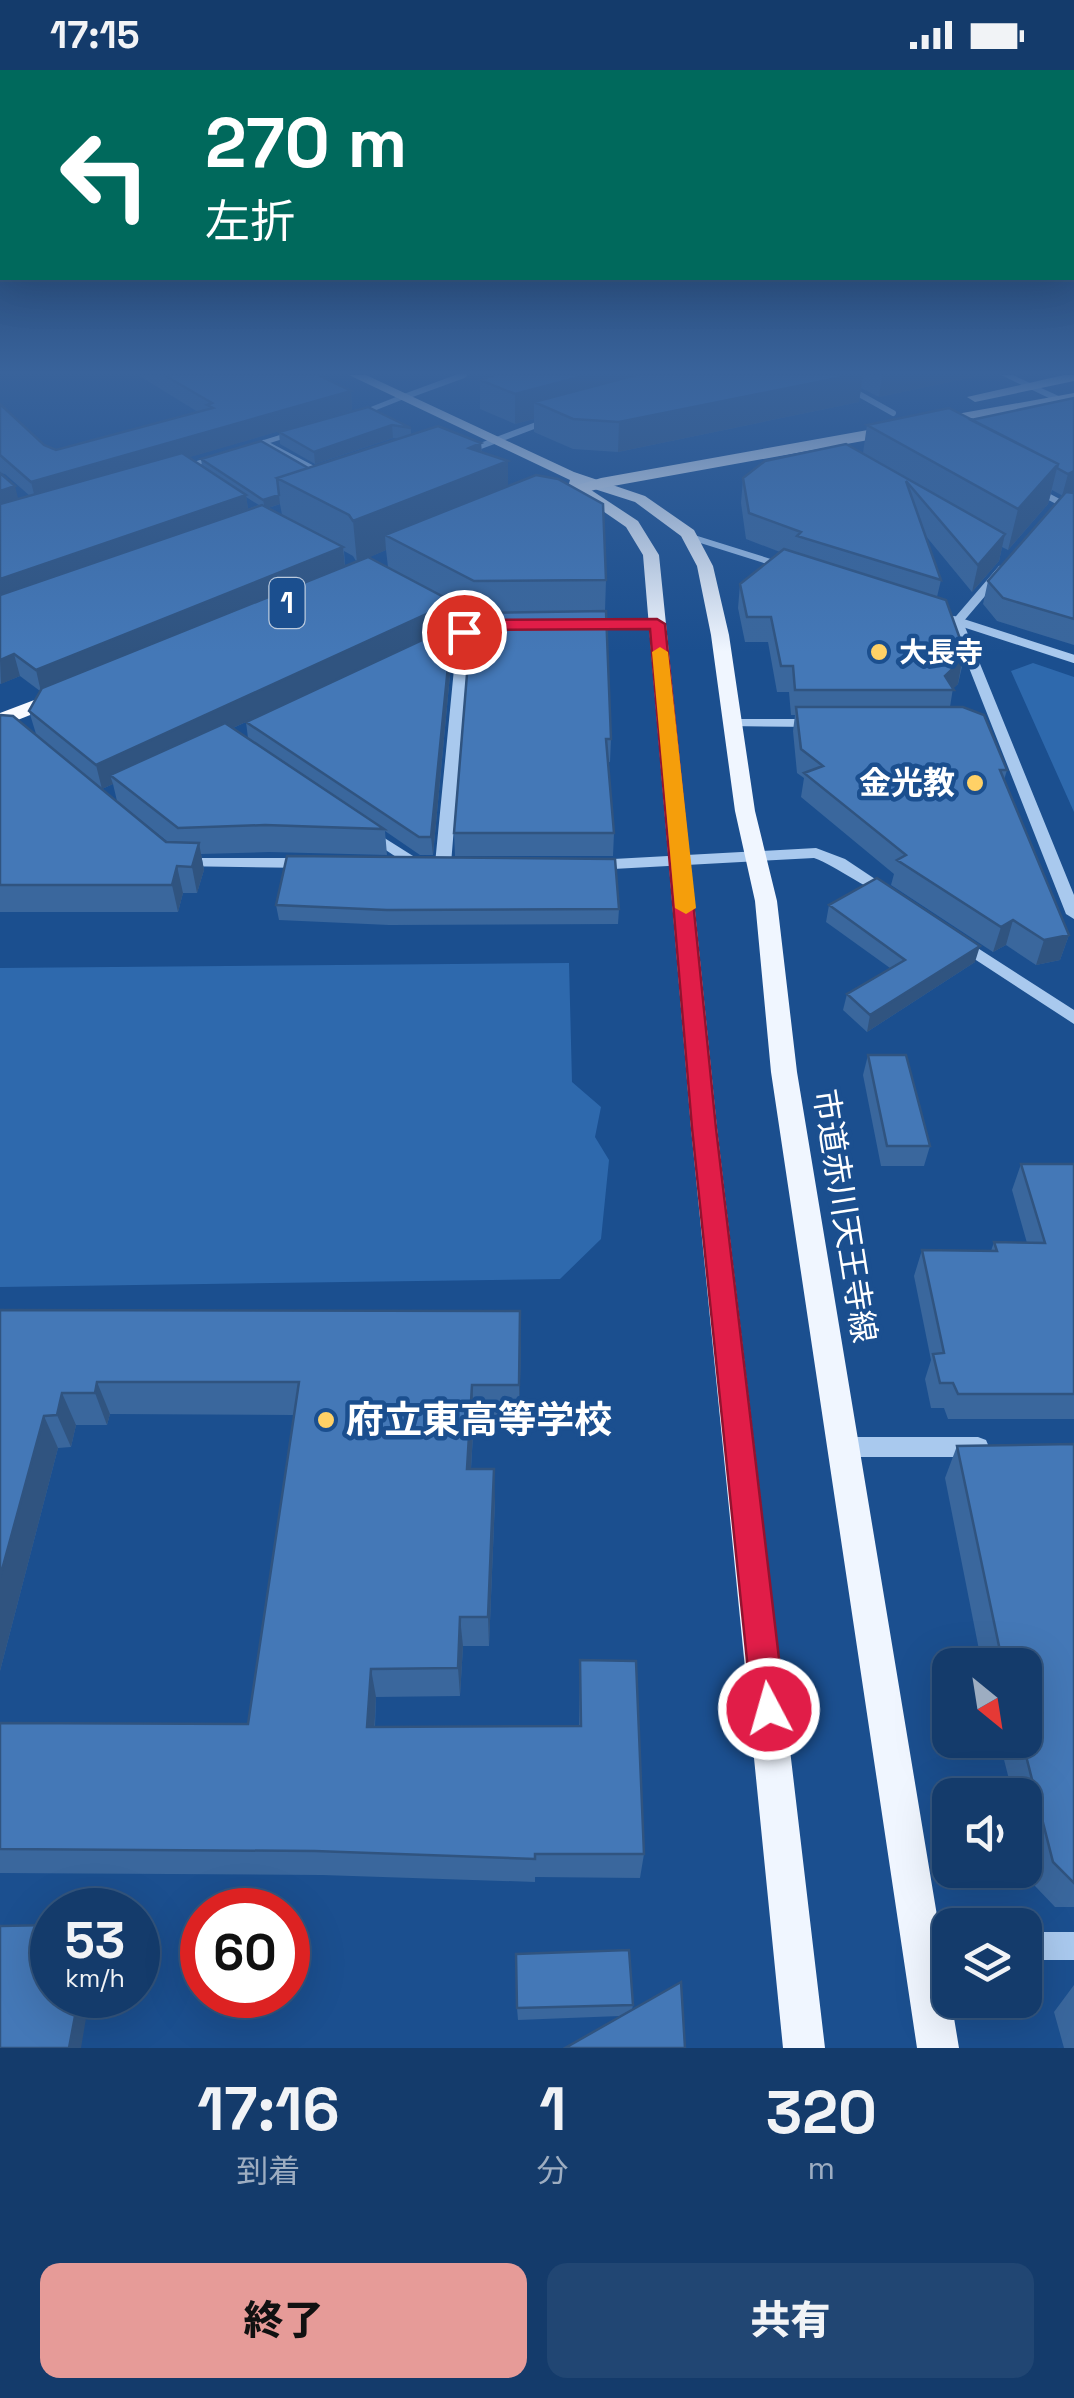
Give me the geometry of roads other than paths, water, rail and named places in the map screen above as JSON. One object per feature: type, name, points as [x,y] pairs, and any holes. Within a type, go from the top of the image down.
[{"type":"highway","points":[[513,502],[572,482],[640,467]]},
{"type":"highway","points":[[572,482],[601,483],[707,467]]},
{"type":"highway","points":[[4,717],[73,681]]},
{"type":"main road","points":[[545,467],[618,512],[644,539],[651,555],[679,862],[804,2048]]},
{"type":"main road","points":[[601,483],[652,506],[691,537]]},
{"type":"main road","name":"市道赤川天王寺線","points":[[691,537],[709,583],[756,856],[784,1072],[843,1446],[932,1924]]},
{"type":"main road","name":"市道赤川天王寺線","points":[[937,2018],[938,2048]]},
{"type":"street","points":[[168,471],[193,467]]},
{"type":"street","points":[[311,467],[328,478]]},
{"type":"street","points":[[316,470],[325,467]]},
{"type":"street","points":[[1027,485],[1066,505]]},
{"type":"street","points":[[691,537],[798,571]]},
{"type":"street","points":[[953,620],[1010,559]]},
{"type":"street","points":[[454,616],[474,627]]},
{"type":"street","points":[[953,620],[1074,659]]},
{"type":"street","points":[[953,620],[1074,914]]},
{"type":"street","points":[[560,624],[657,624]]},
{"type":"street","points":[[416,654],[474,627]]},
{"type":"street","points":[[443,864],[474,627]]},
{"type":"street","points":[[732,723],[831,723]]},
{"type":"street","points":[[980,724],[998,724]]},
{"type":"street","points":[[354,821],[416,864]]},
{"type":"street","points":[[582,865],[824,855],[898,900]]},
{"type":"street","points":[[174,857],[318,864]]},
{"type":"street","points":[[377,864],[463,864]]},
{"type":"street","points":[[946,932],[1074,1018]]},
{"type":"street","points":[[843,1446],[1005,1447]]},
{"type":"street","points":[[1042,1946],[1074,1946]]},
{"type":"place","name":"大長寺","points":[[879,652]]},
{"type":"place","name":"金光教","points":[[975,783]]},
{"type":"place","name":"府立東高等学校","points":[[326,1420]]}]
